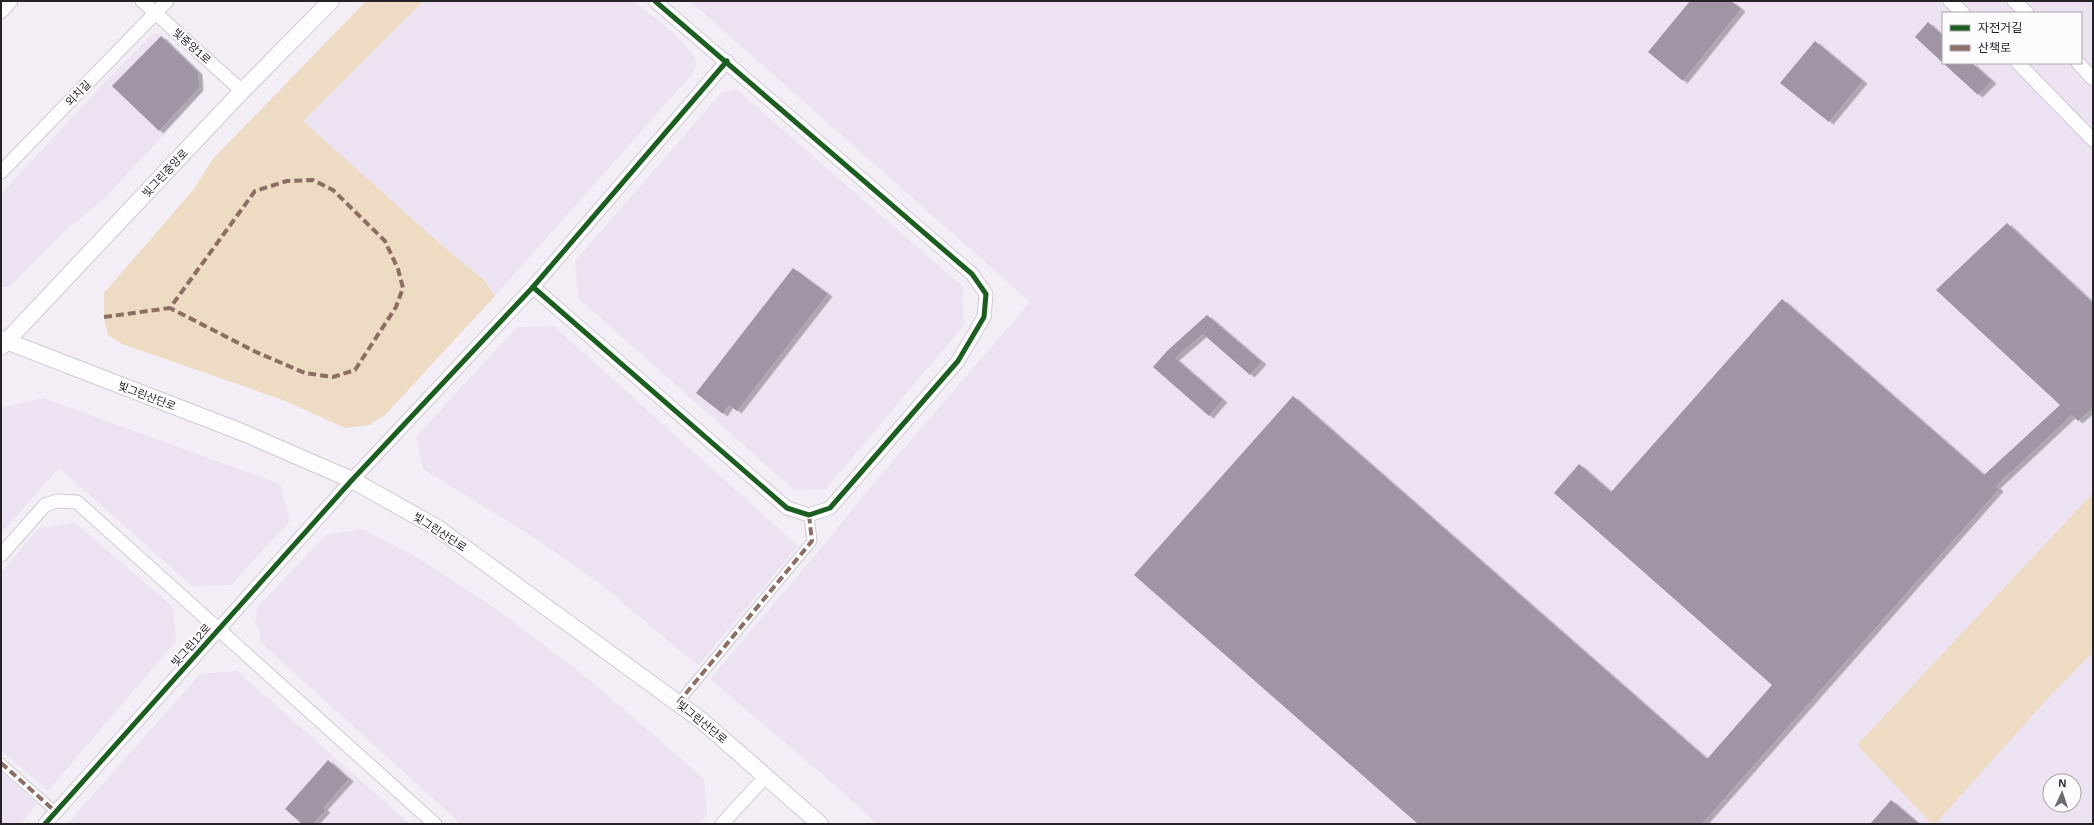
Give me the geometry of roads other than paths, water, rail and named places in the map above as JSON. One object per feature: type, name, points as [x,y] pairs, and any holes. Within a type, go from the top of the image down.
[{"type":"street","points":[[1,12],[11,1]]},
{"type":"street","name":"빛중앙1로","points":[[142,1],[242,91]]},
{"type":"street","name":"외치길","points":[[1,172],[167,1]]},
{"type":"street","name":"빛그린중앙로","points":[[3,342],[242,91],[331,1]]},
{"type":"street","points":[[533,287],[787,508],[809,515],[830,508],[958,360],[984,317],[986,294],[972,274],[727,61],[655,1]]},
{"type":"street","points":[[1950,1],[1962,12]]},
{"type":"street","points":[[2014,1],[2026,12]]},
{"type":"street","name":"빛그린12로","points":[[45,824],[352,480],[533,287],[727,61]]},
{"type":"street","points":[[2019,64],[2093,140]]},
{"type":"street","points":[[2079,64],[2093,79]]},
{"type":"street","name":"빛그린산단로","points":[[3,342],[244,433],[352,480],[436,527],[701,720],[820,824]]},
{"type":"street","name":"빛그린12로","points":[[1,555],[45,505],[57,500],[77,502],[219,628],[435,824]]},
{"type":"street","points":[[678,703],[812,541],[809,515]]},
{"type":"street","points":[[1,763],[56,812]]},
{"type":"street","points":[[722,824],[766,776]]}]
